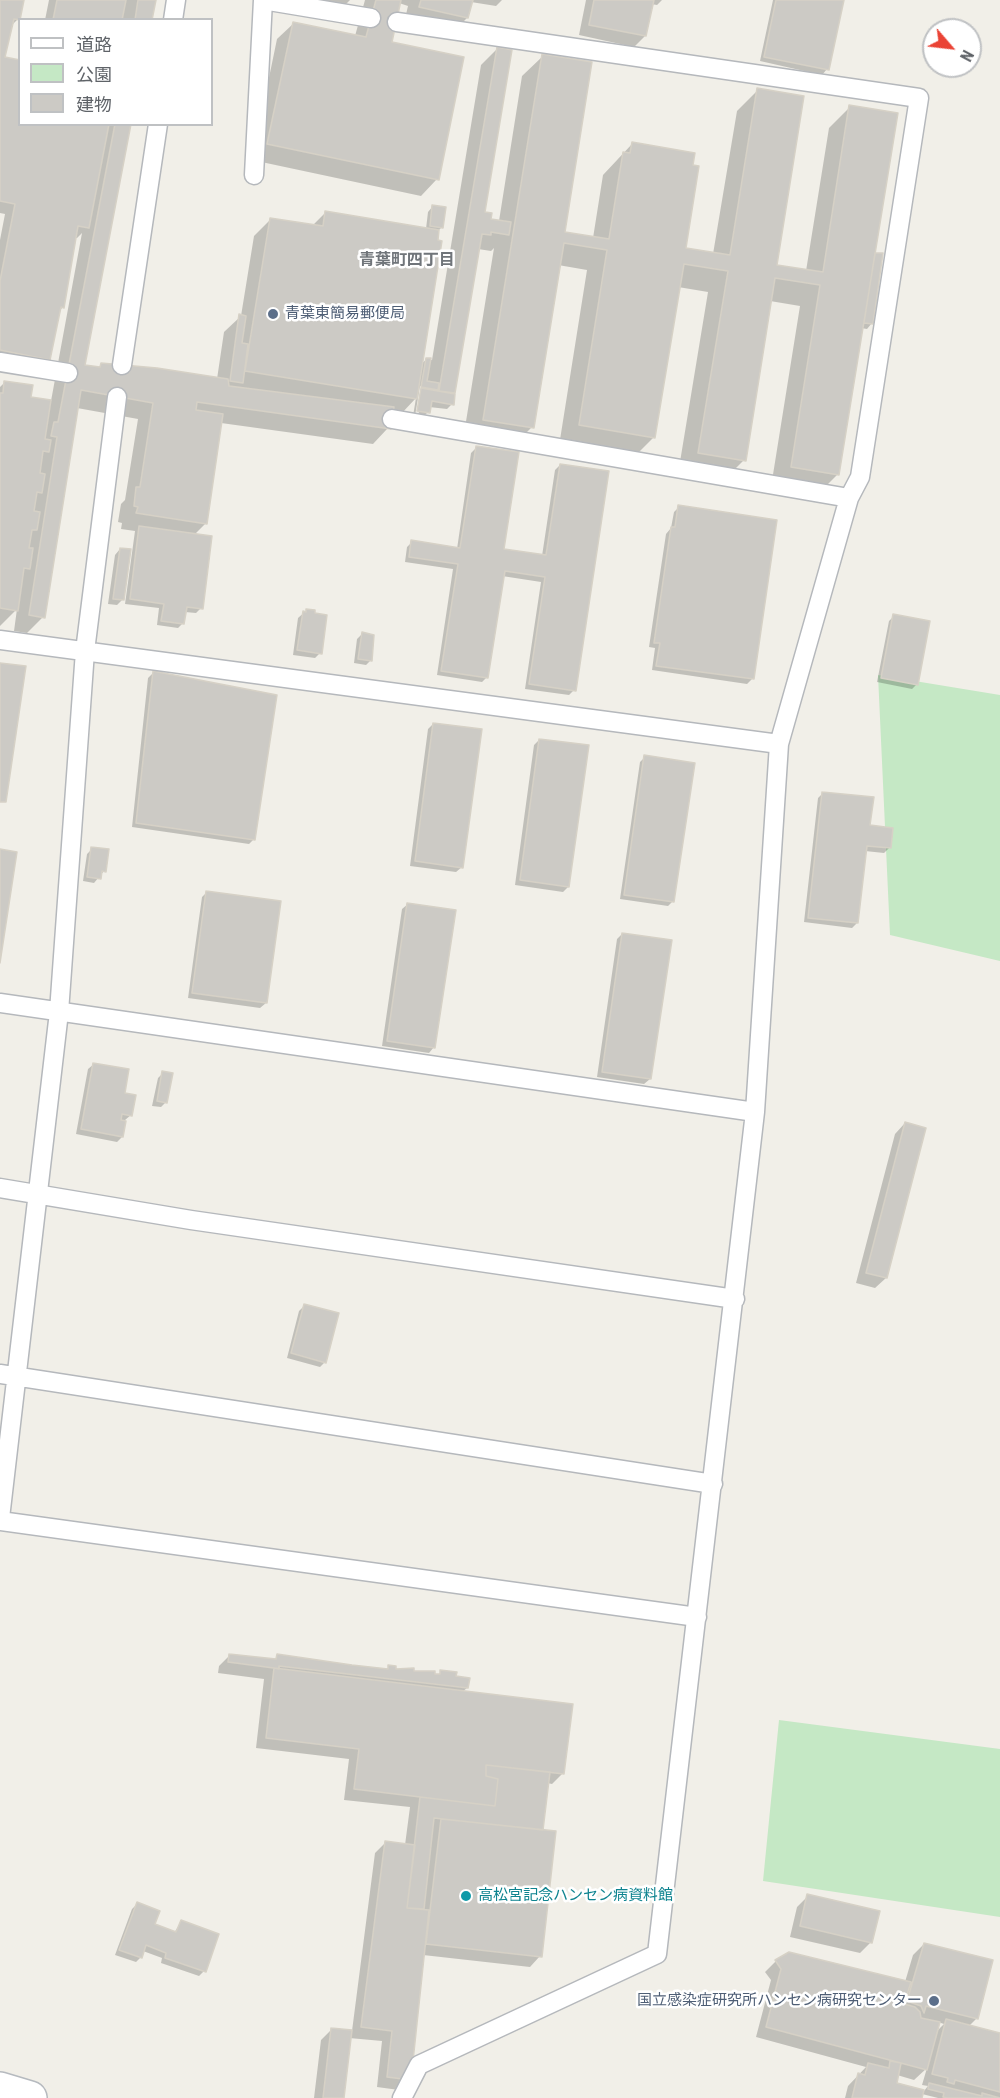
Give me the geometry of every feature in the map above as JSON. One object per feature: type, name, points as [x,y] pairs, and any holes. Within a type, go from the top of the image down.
[{"type":"main road","points":[[0,2089],[30,2098]]},
{"type":"lane","points":[[173,18],[176,0]]},
{"type":"lane","points":[[254,175],[263,0],[371,18]]},
{"type":"lane","points":[[397,22],[919,98],[860,477],[849,498],[779,744],[755,1112],[657,1954],[419,2065],[402,2098]]},
{"type":"lane","points":[[122,365],[158,126]]},
{"type":"lane","points":[[0,362],[68,374]]},
{"type":"lane","points":[[117,397],[85,651],[59,1012],[38,1194],[7,1376],[0,1519],[697,1617]]},
{"type":"lane","points":[[392,419],[849,498]]},
{"type":"lane","points":[[0,640],[779,744]]},
{"type":"lane","points":[[0,1003],[755,1112]]},
{"type":"lane","points":[[0,1188],[191,1220],[735,1299]]},
{"type":"lane","points":[[7,1376],[713,1484]]},
{"type":"green space","points":[[878,675],[1000,695],[1000,961],[890,935]]},
{"type":"green space","points":[[779,1720],[1000,1749],[1000,1917],[763,1881]]},
{"type":"building","points":[[0,0],[24,0],[20,18],[14,19],[5,57],[18,60],[18,126],[109,126],[89,228],[78,226],[64,308],[61,307],[50,360],[0,350],[0,281],[15,204],[0,201]]},
{"type":"building","points":[[57,0],[126,0],[122,18],[53,18]]},
{"type":"building","points":[[138,0],[156,0],[152,18],[135,18]]},
{"type":"building","points":[[376,0],[401,0],[392,42],[464,57],[439,180],[267,144],[293,22],[366,37]]},
{"type":"building","points":[[421,0],[473,0],[468,18],[419,7]]},
{"type":"building","points":[[594,0],[654,0],[646,36],[589,25]]},
{"type":"building","points":[[776,0],[844,0],[829,70],[764,57]]},
{"type":"building","points":[[497,47],[512,50],[485,212],[492,213],[491,219],[511,222],[509,235],[491,232],[491,235],[482,234],[455,393],[439,391]]},
{"type":"building","points":[[542,54],[592,62],[565,232],[609,239],[623,152],[630,153],[632,142],[695,153],[693,165],[699,166],[686,248],[730,255],[757,88],[804,96],[777,265],[823,272],[849,105],[898,113],[839,475],[791,467],[820,285],[775,278],[746,461],[698,453],[728,271],[684,264],[655,438],[579,425],[607,250],[564,243],[534,428],[483,420]]},
{"type":"building","points":[[115,126],[131,126],[85,365],[100,367],[101,363],[157,368],[228,379],[229,386],[394,407],[391,429],[197,402],[196,410],[223,414],[207,524],[136,513],[138,507],[134,506],[136,487],[140,487],[153,403],[81,390],[45,618],[29,615],[57,437],[51,436],[54,422],[58,422]]},
{"type":"building","points":[[432,205],[446,207],[443,228],[430,226]]},
{"type":"building","points":[[325,211],[439,230],[438,240],[442,241],[417,399],[245,371],[270,218],[323,226]]},
{"type":"building","points":[[875,253],[883,253],[873,324],[864,323]]},
{"type":"building","points":[[239,314],[246,316],[242,343],[248,344],[243,383],[230,381]]},
{"type":"building","points":[[426,358],[431,358],[427,381],[439,383],[438,390],[421,387]]},
{"type":"building","points":[[4,381],[33,385],[31,397],[51,400],[45,439],[51,440],[49,452],[43,451],[40,473],[45,474],[42,493],[37,492],[34,511],[40,512],[37,530],[32,530],[29,548],[33,548],[30,569],[24,568],[18,611],[0,608],[0,393],[3,393]]},
{"type":"building","points":[[421,388],[455,394],[454,405],[432,401],[430,413],[417,411]]},
{"type":"building","points":[[476,446],[519,452],[504,549],[546,555],[560,464],[609,471],[576,691],[529,684],[545,577],[505,571],[488,678],[441,671],[458,564],[409,557],[411,540],[460,548]]},
{"type":"building","points":[[678,505],[777,520],[754,679],[656,666],[660,643],[654,643],[671,527],[675,527]]},
{"type":"building","points":[[139,526],[212,536],[203,609],[187,607],[184,624],[161,621],[164,604],[130,599]]},
{"type":"building","points":[[120,548],[131,549],[124,600],[113,599]]},
{"type":"building","points":[[306,609],[327,615],[322,654],[297,650],[303,611],[306,612]]},
{"type":"building","points":[[893,614],[930,621],[918,685],[881,678]]},
{"type":"building","points":[[362,632],[374,635],[372,661],[358,659]]},
{"type":"building","points":[[0,663],[26,666],[6,802],[0,802]]},
{"type":"building","points":[[153,671],[277,695],[255,840],[136,823]]},
{"type":"building","points":[[433,723],[482,729],[463,868],[415,861]]},
{"type":"building","points":[[539,739],[589,745],[569,887],[520,880]]},
{"type":"building","points":[[644,755],[695,763],[674,902],[624,895]]},
{"type":"building","points":[[822,792],[874,797],[870,825],[893,828],[891,848],[867,846],[858,923],[808,918]]},
{"type":"building","points":[[91,847],[109,849],[106,872],[102,871],[101,879],[87,877]]},
{"type":"building","points":[[0,849],[17,852],[0,963]]},
{"type":"building","points":[[206,891],[281,901],[267,1003],[192,993]]},
{"type":"building","points":[[407,903],[456,910],[435,1048],[387,1041]]},
{"type":"building","points":[[622,933],[672,940],[651,1079],[602,1072]]},
{"type":"building","points":[[93,1063],[129,1069],[125,1093],[136,1095],[132,1116],[122,1114],[121,1120],[126,1121],[123,1137],[81,1129]]},
{"type":"building","points":[[162,1071],[173,1073],[167,1103],[157,1101]]},
{"type":"building","points":[[905,1122],[926,1128],[887,1278],[866,1273]]},
{"type":"building","points":[[304,1304],[339,1313],[326,1363],[291,1353]]},
{"type":"building","points":[[229,1654],[276,1659],[277,1654],[388,1669],[388,1665],[396,1666],[396,1669],[414,1668],[414,1671],[435,1671],[435,1674],[440,1674],[440,1670],[457,1672],[456,1676],[470,1678],[468,1688],[228,1662]]},
{"type":"building","points":[[274,1668],[573,1704],[564,1774],[486,1765],[486,1776],[498,1779],[495,1806],[354,1789],[359,1749],[266,1738]]},
{"type":"building","points":[[486,1765],[550,1772],[543,1830],[434,1818],[424,1909],[407,1908],[420,1797],[495,1806],[498,1779],[486,1776]]},
{"type":"building","points":[[441,1819],[556,1831],[542,1957],[426,1944]]},
{"type":"building","points":[[385,1841],[415,1845],[407,1908],[429,1910],[411,2080],[387,2077],[392,2031],[361,2027]]},
{"type":"building","points":[[807,1894],[880,1911],[872,1943],[800,1926]]},
{"type":"building","points":[[137,1902],[160,1911],[155,1924],[176,1932],[181,1920],[219,1934],[206,1972],[165,1958],[166,1953],[146,1945],[142,1958],[119,1950]]},
{"type":"building","points":[[924,1943],[993,1960],[978,2019],[926,2006],[924,2013],[921,2006],[907,2001]]},
{"type":"building","points":[[789,1952],[911,1982],[904,2004],[915,2007],[920,2012],[921,2018],[940,2022],[927,2070],[766,2027],[781,1969],[775,1960]]},
{"type":"building","points":[[946,2019],[1000,2033],[1000,2092],[955,2080],[954,2084],[947,2082],[948,2078],[932,2074]]},
{"type":"building","points":[[331,2028],[352,2030],[344,2098],[323,2098]]},
{"type":"building","points":[[890,2061],[901,2063],[897,2083],[924,2090],[922,2098],[852,2098],[858,2073],[865,2075],[868,2063],[889,2068]]},
{"type":"building","points":[[929,2083],[1000,2098],[947,2098],[943,2097],[944,2093],[928,2089]]},
{"type":"place","name":"青葉東簡易郵便局","points":[[273,314]]},
{"type":"place","name":"高松宮記念ハンセン病資料館","points":[[466,1896]]},
{"type":"place","name":"国立感染症研究所ハンセン病研究センター","points":[[934,2001]]},
{"type":"district","name":"青葉町四丁目","points":[[407,261]]}]
